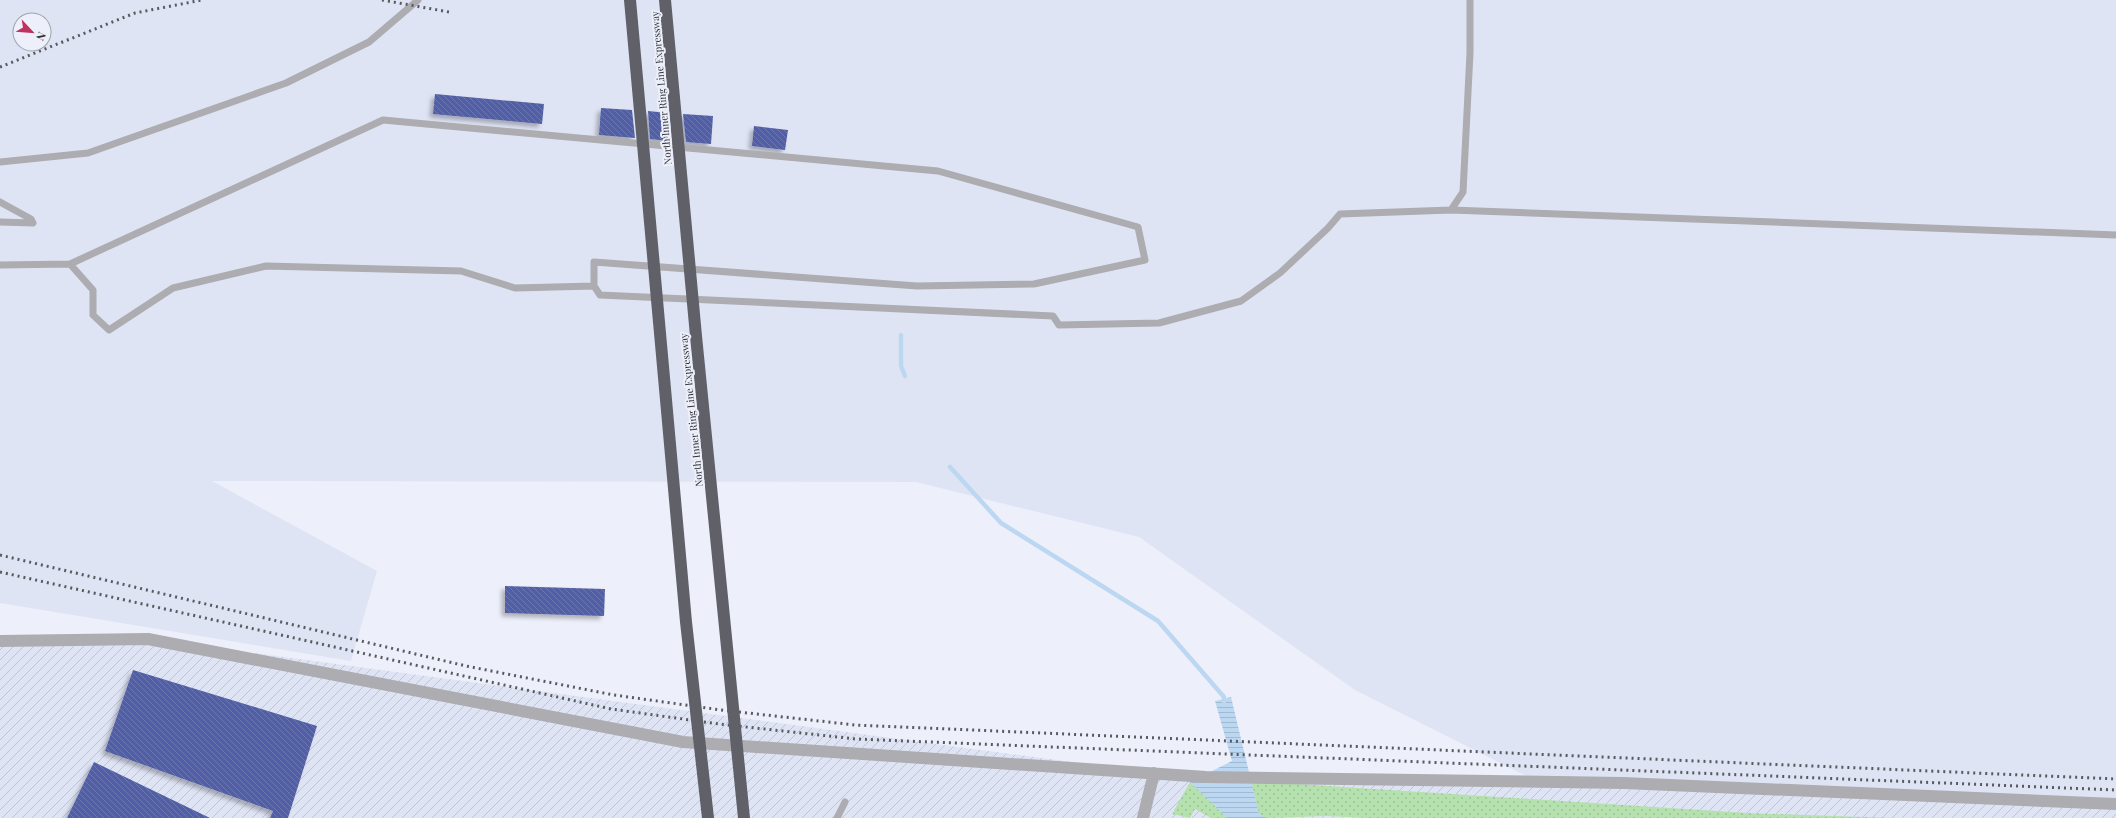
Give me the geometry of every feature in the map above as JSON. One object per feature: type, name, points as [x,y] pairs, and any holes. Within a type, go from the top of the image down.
[{"type":"highway","points":[[630,0],[686,622],[708,818]]},
{"type":"highway","name":"North Inner Ring Line Expressway","points":[[665,0],[696,336],[744,818]]},
{"type":"street","points":[[0,641],[148,639],[683,742],[1206,776],[1623,783],[2116,804]]},
{"type":"street","points":[[1143,818],[1154,773]]},
{"type":"lane","points":[[0,162],[88,153],[286,83],[369,42],[418,0]]},
{"type":"lane","points":[[1451,210],[1463,192],[1470,53],[1470,0]]},
{"type":"lane","points":[[0,265],[70,264],[383,120],[938,171],[1138,227],[1145,260],[1034,284],[917,286],[594,262],[594,286],[600,295],[1053,316],[1059,325],[1159,323],[1241,302],[1280,273],[1328,228],[1340,214],[1451,210],[2116,235]]},
{"type":"lane","points":[[0,202],[31,219],[32,223],[0,222]]},
{"type":"lane","points":[[70,264],[93,290],[93,314],[109,330],[173,288],[266,266],[461,271],[515,288],[594,286]]},
{"type":"lane","points":[[837,818],[845,802]]},
{"type":"shaded area","points":[[0,0],[2116,0],[2116,809],[1544,785],[1355,690],[1139,537],[916,482],[212,481],[377,571],[351,661],[0,603]]},
{"type":"shaded area","points":[[148,639],[1154,773],[2116,806],[2116,818],[0,818],[0,641]]},
{"type":"green space","points":[[1251,781],[1747,813],[1893,818],[1367,818],[1326,816],[1267,818],[1259,814]]},
{"type":"green space","points":[[1190,782],[1227,818],[1211,818],[1195,809],[1190,818],[1172,814]]},
{"type":"water","points":[[1231,697],[1259,814],[1267,818],[1227,818],[1190,782],[1232,761],[1215,701]]},
{"type":"building","points":[[435,94],[544,104],[542,124],[433,114]]},
{"type":"building","points":[[601,108],[632,110],[635,138],[599,135]]},
{"type":"building","points":[[648,111],[668,113],[670,141],[650,139]]},
{"type":"building","points":[[683,114],[713,116],[711,144],[686,142]]},
{"type":"building","points":[[754,126],[788,130],[785,150],[752,146]]},
{"type":"building","points":[[505,586],[605,589],[604,616],[505,613]]},
{"type":"building","points":[[133,670],[317,726],[288,818],[270,818],[273,811],[105,751]]},
{"type":"building","points":[[94,762],[210,818],[67,818]]},
{"type":"waterway","points":[[901,335],[901,366],[905,376]]},
{"type":"waterway","points":[[950,467],[1001,523],[1158,621],[1224,697],[1224,703]]},
{"type":"railway","points":[[0,67],[135,13],[202,0]]},
{"type":"railway","points":[[382,0],[449,12]]},
{"type":"railway","points":[[0,555],[466,666],[614,695],[721,710],[855,725],[2116,779]]},
{"type":"railway","points":[[0,572],[611,709],[719,724],[856,739],[2116,790]]}]
